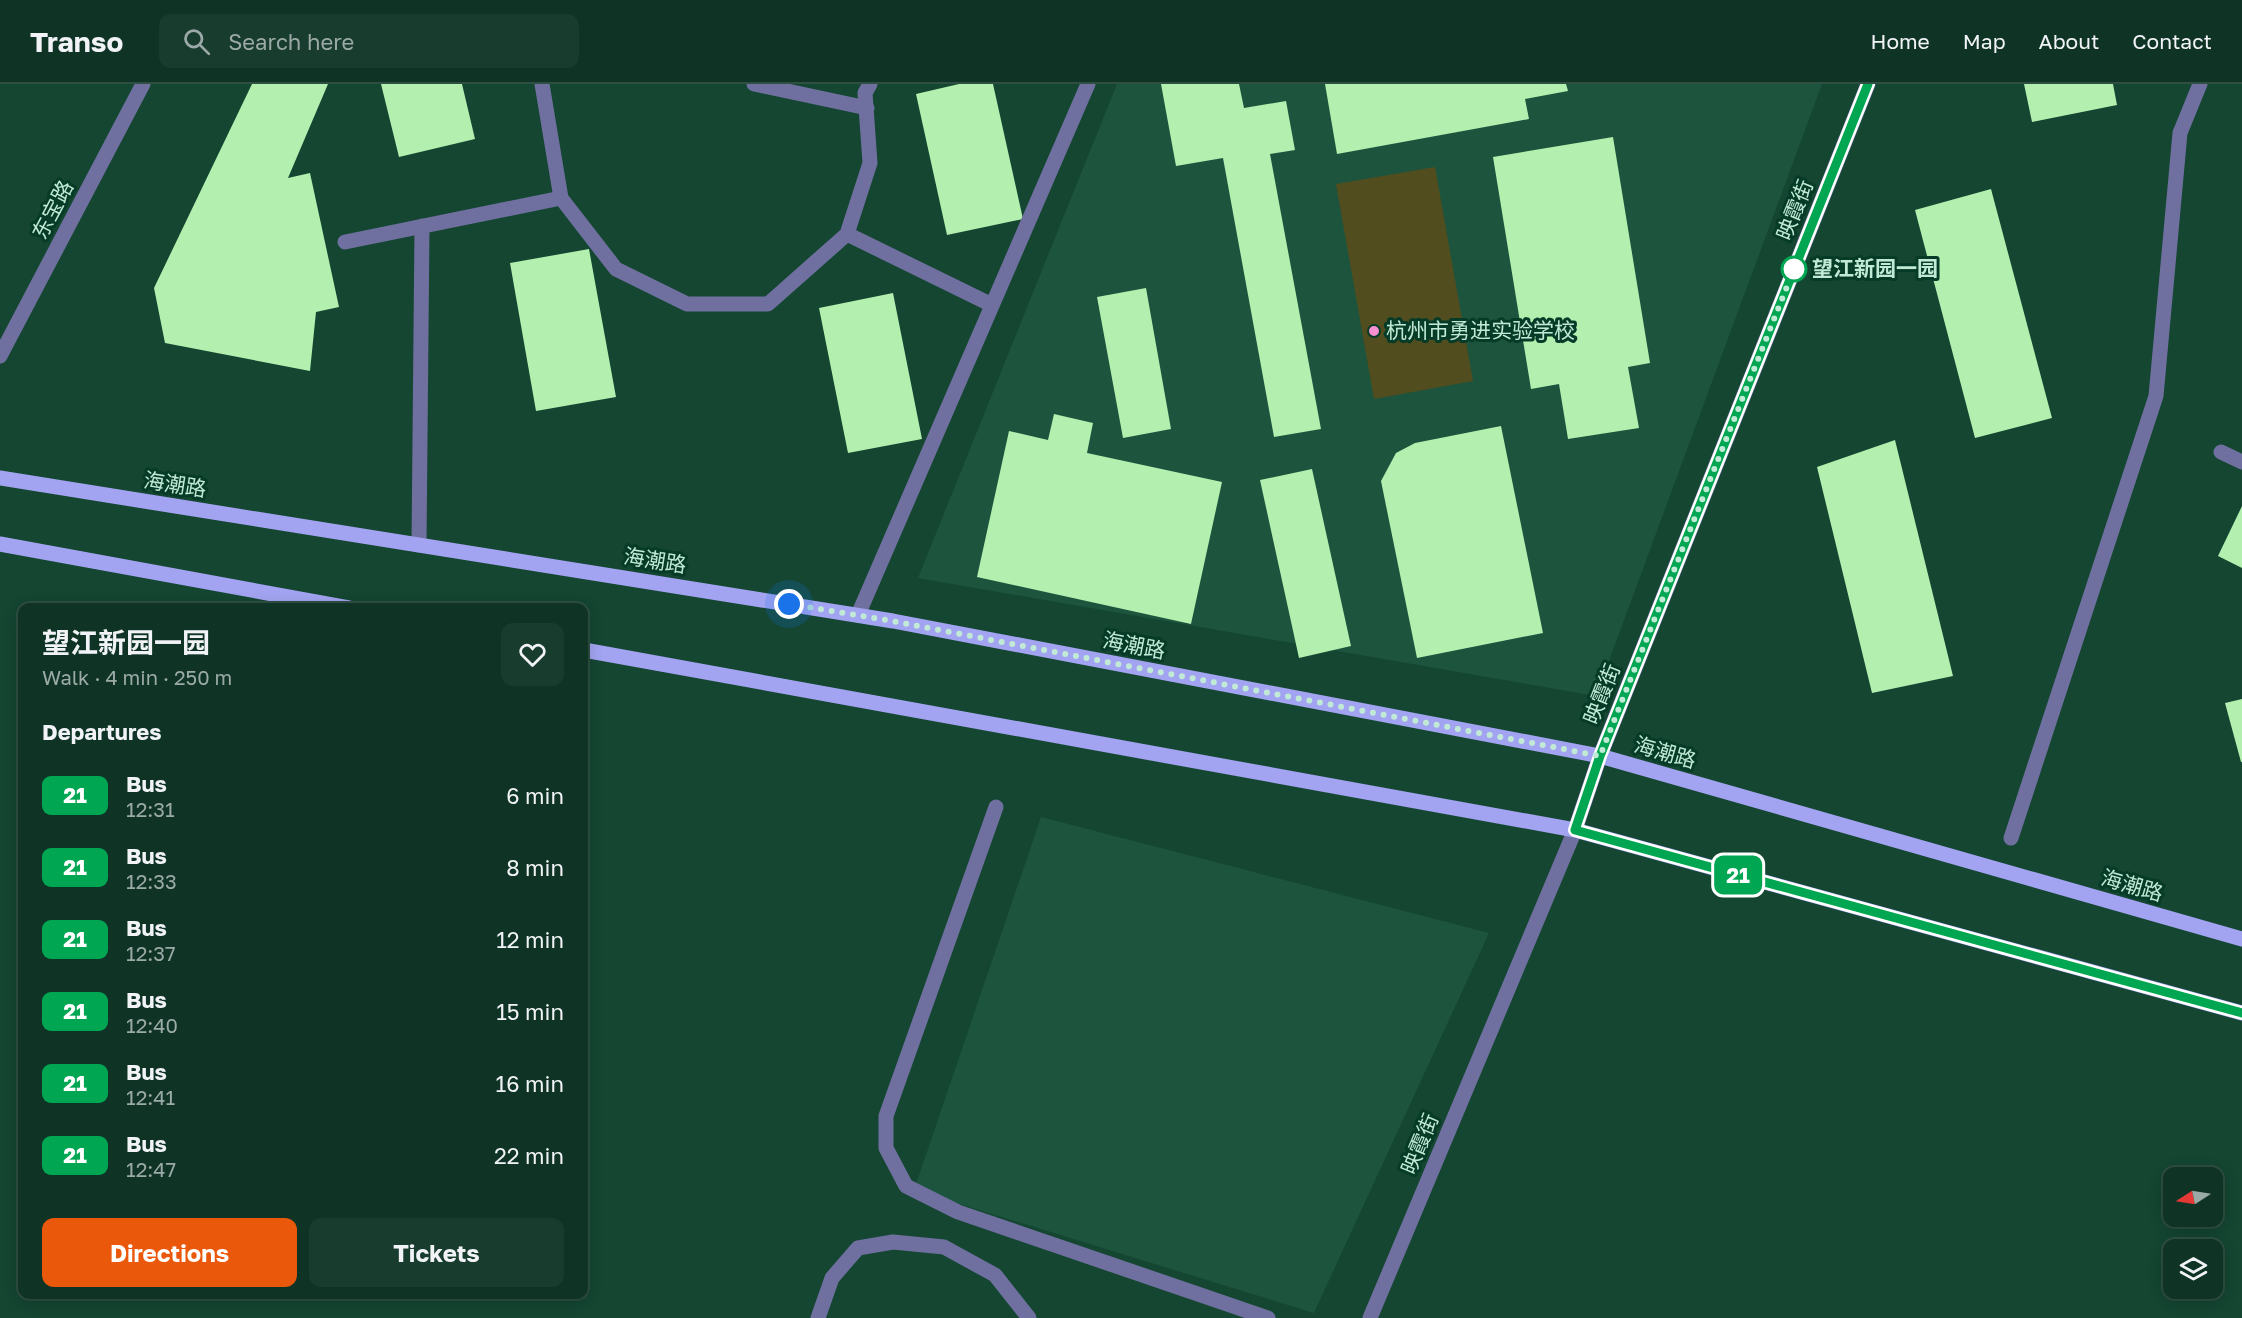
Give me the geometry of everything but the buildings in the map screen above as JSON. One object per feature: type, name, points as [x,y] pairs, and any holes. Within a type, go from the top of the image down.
[{"type":"main road","name":"海潮路","points":[[0,478],[858,615],[1600,756],[2242,939]]},
{"type":"main road","points":[[0,544],[322,603]]},
{"type":"main road","points":[[588,651],[1575,830],[2242,1013]]},
{"type":"street","name":"东宝路","points":[[0,356],[143,84]]},
{"type":"street","points":[[542,84],[561,198],[616,269],[687,304],[768,304],[847,234],[870,163],[865,93],[870,84]]},
{"type":"street","points":[[754,84],[867,108]]},
{"type":"street","points":[[858,615],[1088,84]]},
{"type":"street","name":"映霞街","points":[[1370,1318],[1575,830],[1600,756],[1868,84]]},
{"type":"street","points":[[2011,838],[2156,396],[2180,133],[2200,84]]},
{"type":"street","points":[[345,242],[561,198]]},
{"type":"street","points":[[419,545],[422,226]]},
{"type":"street","points":[[847,234],[992,305]]},
{"type":"street","points":[[2221,452],[2242,462]]},
{"type":"street","points":[[996,807],[886,1116],[886,1148],[906,1186],[958,1212],[1268,1318]]},
{"type":"street","points":[[818,1318],[832,1278],[858,1248],[893,1242],[944,1247],[995,1275],[1029,1318]]},
{"type":"shaded area","name":"杭州市勇进实验学校","points":[[1117,84],[1822,84],[1596,696],[918,578]]},
{"type":"shaded area","points":[[1435,167],[1473,381],[1374,399],[1336,184]]},
{"type":"shaded area","points":[[1041,817],[1489,933],[1314,1313],[914,1190]]},
{"type":"bus line","name":"21","points":[[1868,84],[1600,756],[1575,830],[2242,1013]]},
{"type":"place","name":"望江新园一园","points":[[1794,269]]},
{"type":"place","name":"杭州市勇进实验学校","points":[[1374,331]]},
{"type":"route","points":[[789,604],[892,621],[1600,756],[1794,269]]}]
